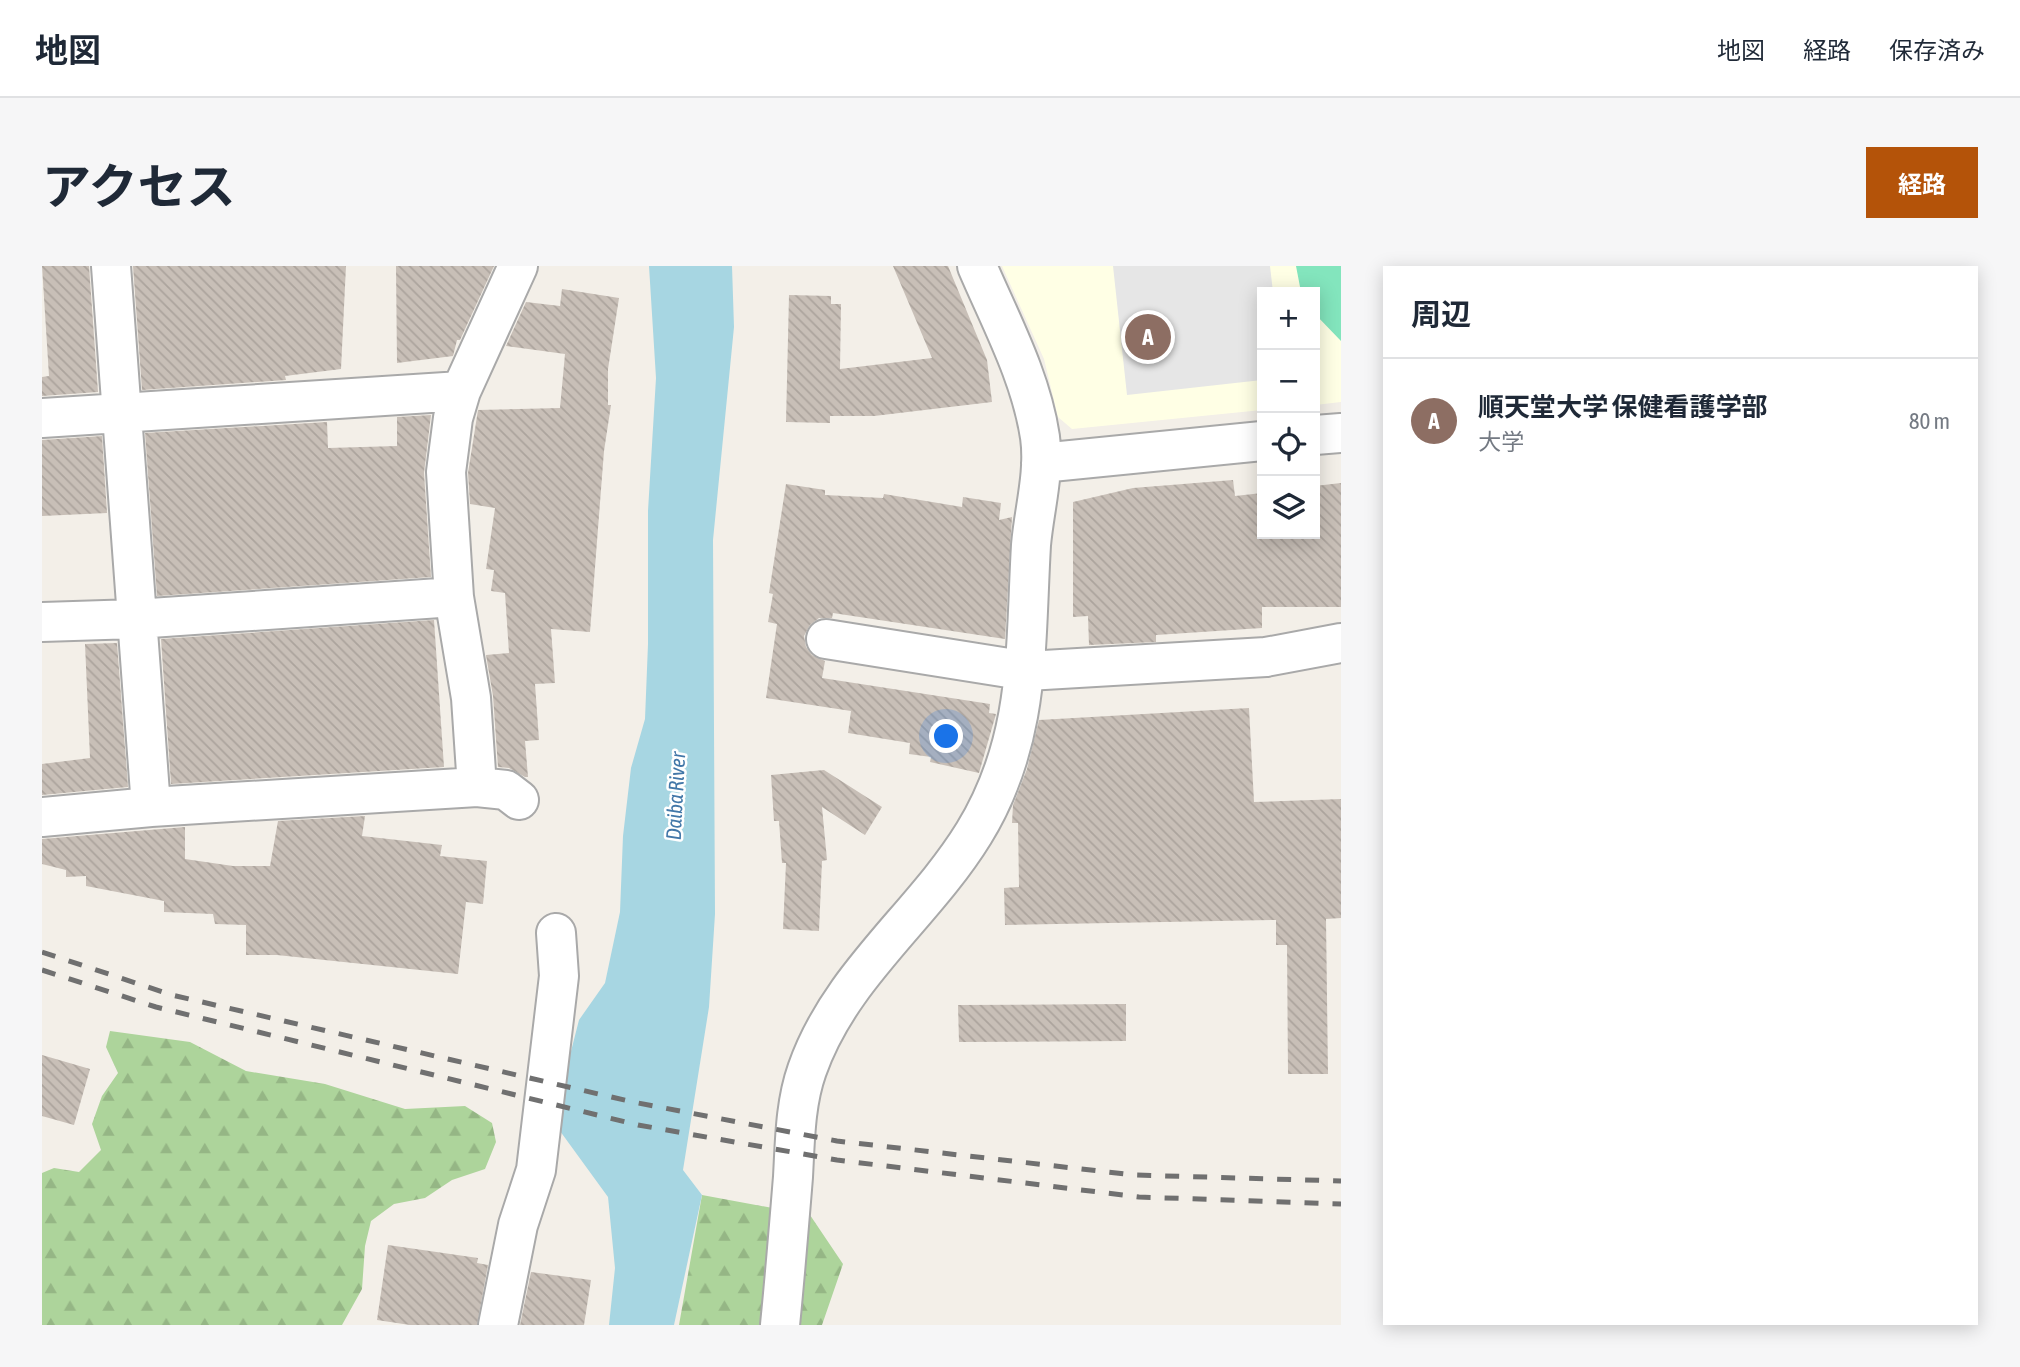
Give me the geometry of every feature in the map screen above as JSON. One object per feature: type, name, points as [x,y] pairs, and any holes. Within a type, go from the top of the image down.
[{"type":"street","points":[[111,266],[151,807]]},
{"type":"street","points":[[477,787],[471,698],[454,597],[446,472],[453,418],[461,391],[518,266]]},
{"type":"street","points":[[780,1325],[798,1106],[808,1067],[830,1019],[853,983],[928,897],[975,832],[1013,747],[1027,671],[1031,543],[1041,463],[1040,439],[1023,371],[977,266]]},
{"type":"street","points":[[42,418],[461,391]]},
{"type":"street","points":[[1320,435],[1341,433]]},
{"type":"street","points":[[1041,463],[1257,441]]},
{"type":"street","points":[[42,622],[136,619],[454,597]]},
{"type":"street","points":[[826,639],[1027,671],[1266,657],[1341,643]]},
{"type":"street","points":[[42,817],[151,807],[477,787],[506,790],[519,800]]},
{"type":"street","points":[[498,1325],[518,1225],[536,1170],[559,976],[556,933]]},
{"type":"shaded area","points":[[1002,266],[1341,266],[1341,402],[1320,404],[1320,287],[1257,287],[1257,410],[1072,429],[1058,417],[1044,359]]},
{"type":"shaded area","points":[[1113,266],[1270,266],[1272,287],[1257,287],[1257,381],[1127,395]]},
{"type":"green space","points":[[1296,266],[1341,266],[1341,341],[1320,319],[1320,287],[1300,287]]},
{"type":"green space","points":[[110,1031],[190,1042],[246,1071],[325,1084],[405,1109],[465,1106],[492,1123],[496,1142],[485,1169],[452,1180],[425,1198],[394,1204],[371,1221],[365,1246],[362,1289],[342,1325],[42,1325],[42,1173],[54,1168],[79,1172],[101,1150],[92,1124],[102,1096],[118,1073],[106,1047]]},
{"type":"green space","points":[[702,1195],[810,1215],[843,1264],[822,1325],[679,1325]]},
{"type":"water","name":"Daiba River","points":[[649,266],[732,266],[734,327],[713,540],[715,914],[709,1007],[683,1170],[702,1195],[674,1325],[609,1325],[615,1268],[608,1197],[560,1131],[568,1063],[579,1020],[605,983],[620,912],[623,836],[631,768],[645,719],[648,511],[656,378]]},
{"type":"building","points":[[42,266],[89,266],[98,392],[42,396],[42,377],[49,376]]},
{"type":"building","points":[[133,266],[346,266],[341,369],[285,376],[286,380],[142,390]]},
{"type":"building","points":[[396,266],[494,266],[460,340],[457,340],[453,356],[397,363]]},
{"type":"building","points":[[893,266],[948,266],[987,360],[992,402],[874,416],[830,416],[830,423],[786,422],[789,295],[831,296],[831,304],[841,304],[840,369],[932,358]]},
{"type":"building","points":[[562,289],[619,298],[608,369],[608,405],[611,405],[604,451],[590,632],[551,629],[555,683],[535,684],[539,740],[525,741],[528,777],[525,777],[509,768],[498,767],[493,696],[486,655],[509,653],[505,593],[491,591],[494,570],[486,569],[495,508],[470,504],[468,473],[478,410],[560,408],[565,354],[506,346],[526,302],[560,306]]},
{"type":"building","points":[[431,415],[424,473],[431,577],[157,596],[145,433],[327,422],[328,448],[397,446],[397,417]]},
{"type":"building","points":[[102,436],[107,513],[42,516],[42,440]]},
{"type":"building","points":[[1233,480],[1235,496],[1257,494],[1257,539],[1320,539],[1320,485],[1341,483],[1341,607],[1262,607],[1262,628],[1156,635],[1156,642],[1089,645],[1088,616],[1073,617],[1073,502],[1133,488]]},
{"type":"building","points":[[786,484],[825,490],[825,495],[883,498],[884,494],[962,507],[963,497],[1001,503],[999,520],[1012,517],[1005,639],[833,613],[832,618],[819,618],[810,625],[804,636],[806,647],[812,655],[825,661],[822,678],[990,704],[989,713],[996,714],[979,773],[930,762],[931,757],[909,754],[910,743],[848,733],[851,711],[766,698],[777,624],[768,622],[773,594],[769,593]]},
{"type":"building","points":[[434,620],[444,767],[171,784],[161,639]]},
{"type":"building","points":[[117,643],[128,787],[42,795],[42,764],[90,758],[85,644]]},
{"type":"building","points":[[1249,708],[1254,802],[1341,799],[1341,918],[1326,919],[1328,1074],[1288,1074],[1287,945],[1276,945],[1276,920],[1005,925],[1004,888],[1019,887],[1018,823],[1012,823],[1013,805],[1027,769],[1039,720]]},
{"type":"building","points":[[824,770],[882,807],[865,835],[822,807],[827,860],[822,861],[819,931],[783,929],[786,863],[782,863],[779,821],[774,821],[771,775]]},
{"type":"building","points":[[365,816],[362,836],[442,845],[440,856],[487,861],[483,904],[466,902],[458,974],[277,955],[246,955],[246,925],[215,924],[213,914],[164,912],[164,901],[86,886],[86,876],[66,877],[66,870],[42,864],[42,839],[185,827],[185,859],[233,866],[270,866],[278,821]]},
{"type":"building","points":[[1126,1004],[1126,1041],[959,1042],[958,1005]]},
{"type":"building","points":[[42,1055],[90,1069],[74,1125],[42,1116]]},
{"type":"building","points":[[388,1245],[478,1258],[477,1263],[488,1265],[477,1325],[410,1325],[377,1320]]},
{"type":"building","points":[[531,1272],[591,1280],[584,1325],[520,1325]]},
{"type":"railway","points":[[42,952],[172,995],[633,1102],[837,1141],[1134,1175],[1341,1181]]},
{"type":"railway","points":[[42,970],[156,1007],[638,1125],[837,1160],[1139,1197],[1341,1204]]},
{"type":"place","name":"順天堂大学 保健看護学部","points":[[1148,337]]}]
